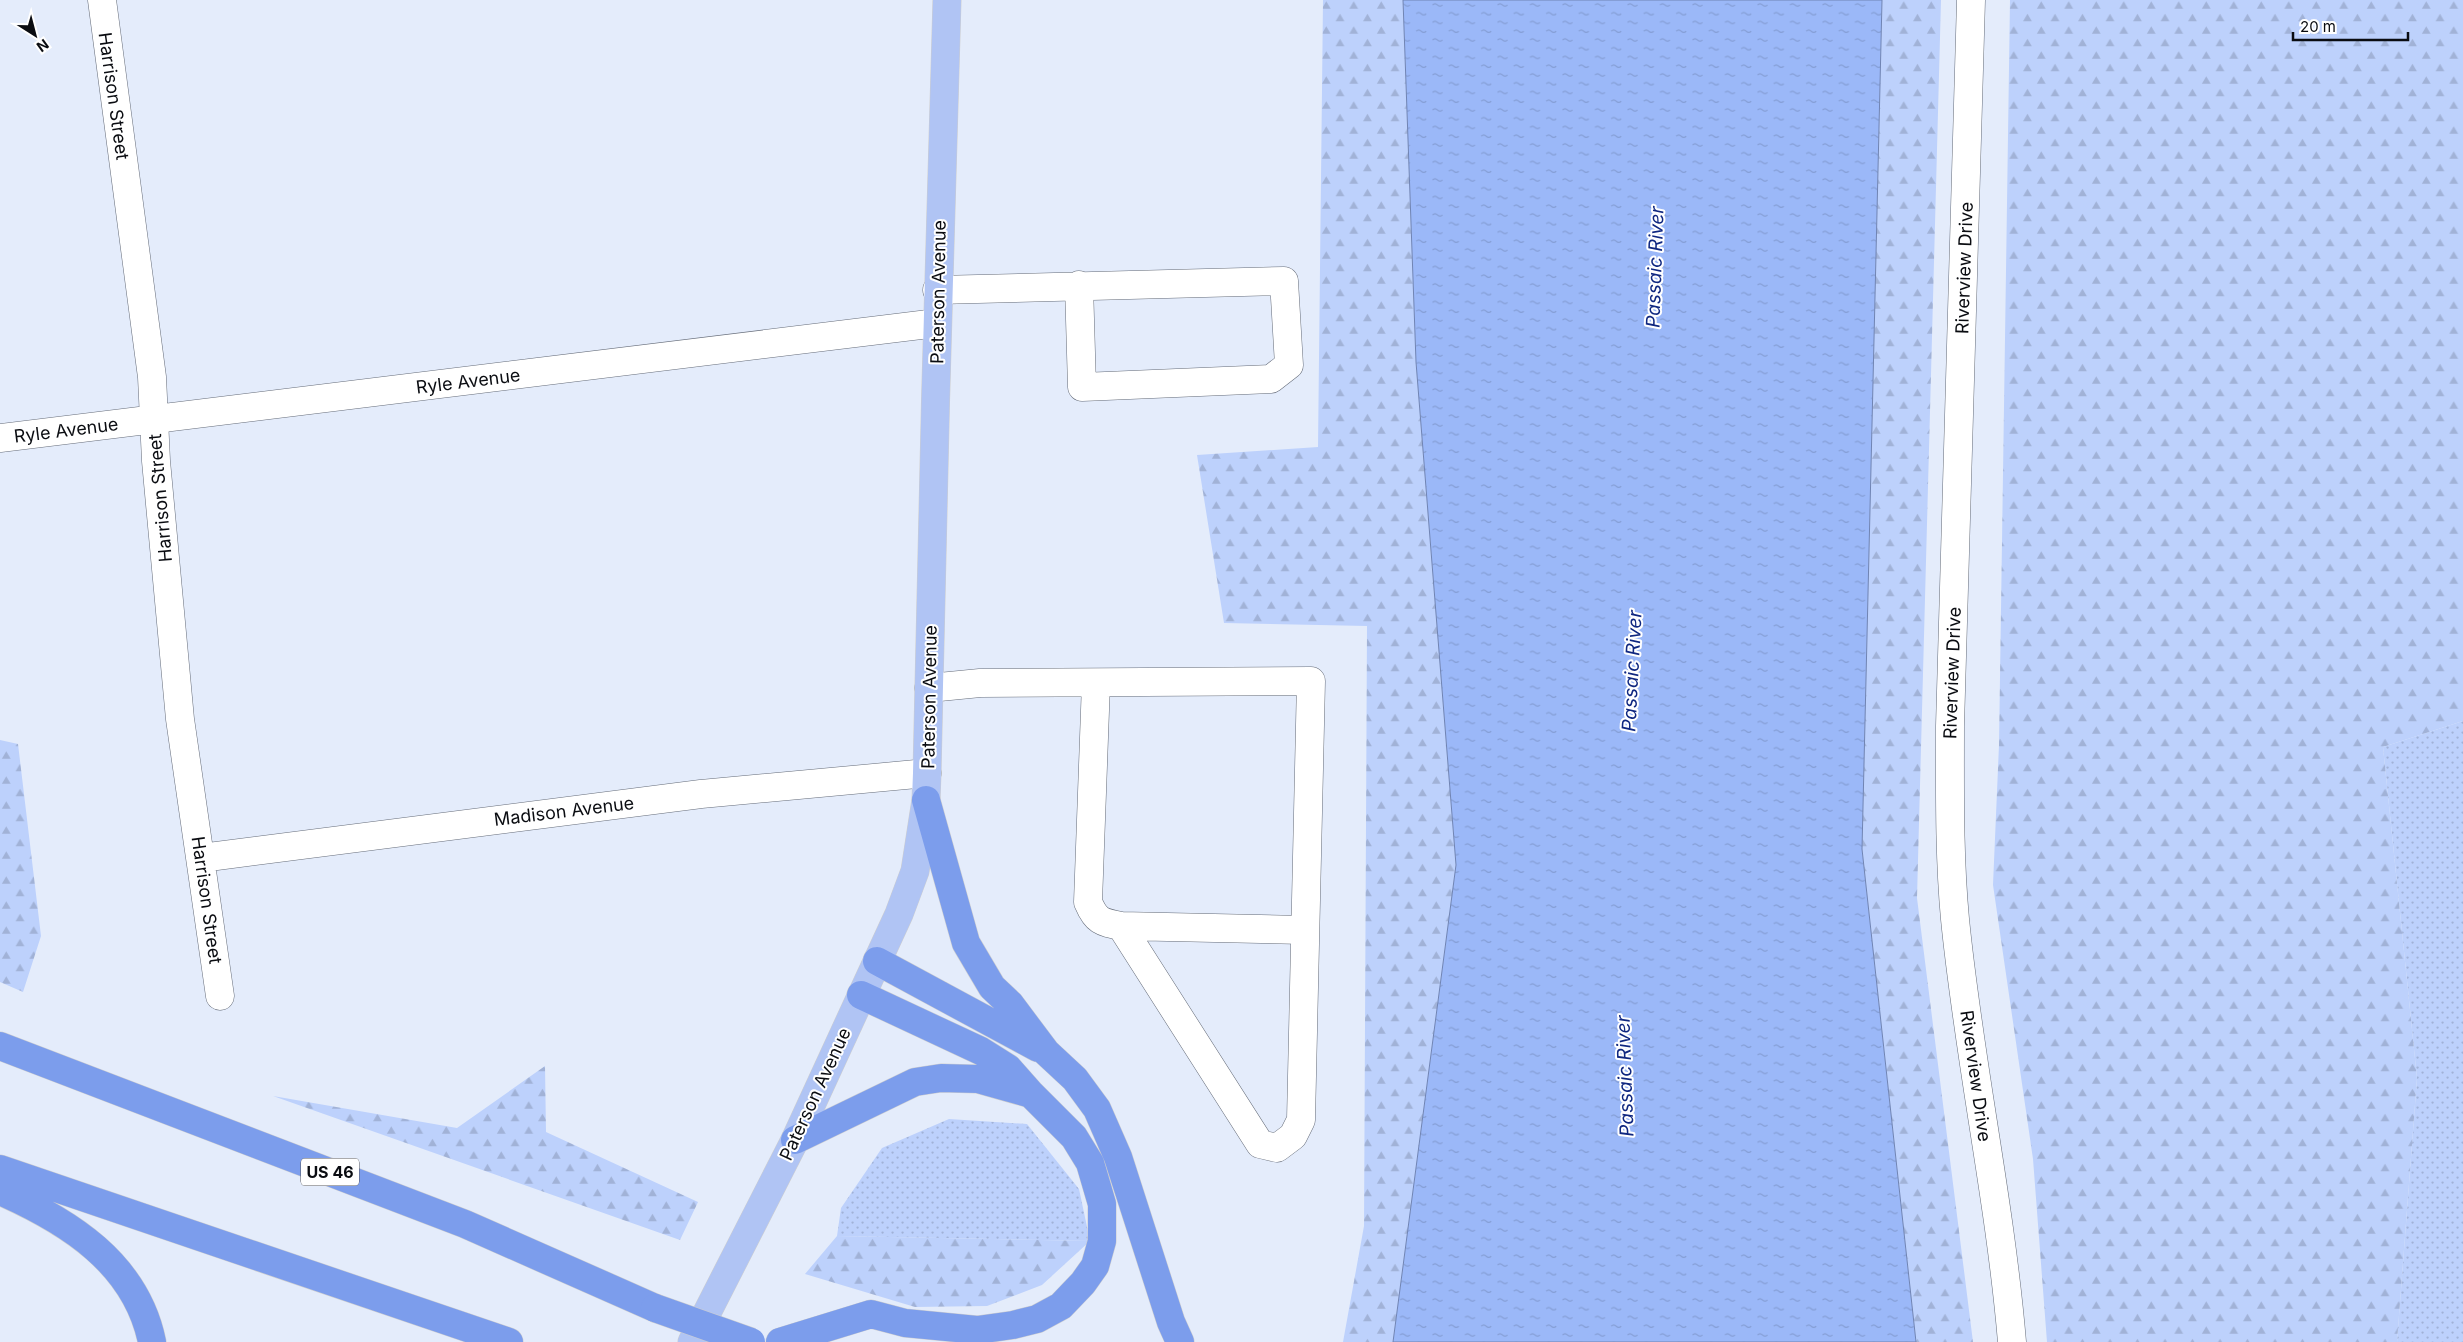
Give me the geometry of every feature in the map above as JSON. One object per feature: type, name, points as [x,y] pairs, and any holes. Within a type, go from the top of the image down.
[{"type":"highway","points":[[927,786],[966,943],[977,965],[992,987],[1010,1004],[1046,1052],[1075,1079],[1097,1108],[1118,1157],[1171,1322],[1180,1342]]},
{"type":"highway","points":[[877,961],[1046,1052]]},
{"type":"highway","points":[[780,1342],[872,1314],[905,1323],[977,1330],[1013,1325],[1037,1318],[1061,1306],[1083,1284],[1095,1266],[1102,1241],[1102,1204],[1090,1164],[1074,1137],[1008,1068],[981,1051],[862,994]]},
{"type":"highway","name":"US 46","points":[[0,1046],[465,1224],[655,1308],[751,1342]]},
{"type":"highway","points":[[795,1140],[915,1082],[941,1078],[978,1079],[1031,1094]]},
{"type":"highway","points":[[0,1170],[509,1342]]},
{"type":"highway","points":[[0,1191],[42,1209],[97,1247],[128,1284],[141,1307],[152,1342]]},
{"type":"main road","name":"Paterson Avenue","points":[[692,1342],[795,1140],[899,914],[915,871],[927,786],[937,290],[947,0]]},
{"type":"street","name":"Harrison Street","points":[[102,0],[152,377],[180,719],[220,996]]},
{"type":"street","name":"Riverview Drive","points":[[1971,0],[1950,726],[1950,845],[1958,939],[1978,1096],[2008,1293],[2012,1342]]},
{"type":"street","points":[[937,290],[1079,286],[1284,281],[1289,365],[1271,379],[1082,387],[1079,286]]},
{"type":"street","name":"Ryle Avenue","points":[[0,438],[937,323]]},
{"type":"street","points":[[929,688],[980,683],[1311,681],[1301,1120],[1293,1136],[1277,1148],[1260,1144],[1121,926]]},
{"type":"street","points":[[1096,683],[1088,902],[1093,916],[1103,923],[1121,926],[1304,930]]},
{"type":"street","name":"Madison Avenue","points":[[201,858],[701,794],[927,786]]},
{"type":"green space","points":[[1323,0],[1403,0],[1416,362],[1456,865],[1393,1342],[1343,1342],[1364,1226],[1367,626],[1224,623],[1197,455],[1318,447]]},
{"type":"green space","points":[[1882,0],[1941,0],[1917,898],[1973,1342],[1916,1342],[1862,849]]},
{"type":"green space","points":[[2010,0],[2463,0],[2463,721],[2383,747],[2417,1078],[2397,1342],[2047,1342],[2033,1159],[1993,885],[1999,745]]},
{"type":"green space","points":[[2463,721],[2463,1342],[2397,1342],[2417,1078],[2383,747]]},
{"type":"green space","points":[[0,740],[18,744],[41,936],[23,992],[0,982]]},
{"type":"green space","points":[[545,1066],[546,1132],[698,1202],[680,1240],[273,1096],[457,1128]]},
{"type":"green space","points":[[949,1119],[1027,1124],[1079,1189],[1090,1241],[837,1236],[841,1208],[882,1148]]},
{"type":"green space","points":[[837,1236],[1090,1241],[1042,1285],[987,1306],[915,1307],[805,1274]]},
{"type":"water","name":"Passaic River","points":[[1403,0],[1882,0],[1862,849],[1916,1342],[1393,1342],[1456,865],[1416,362]]}]
